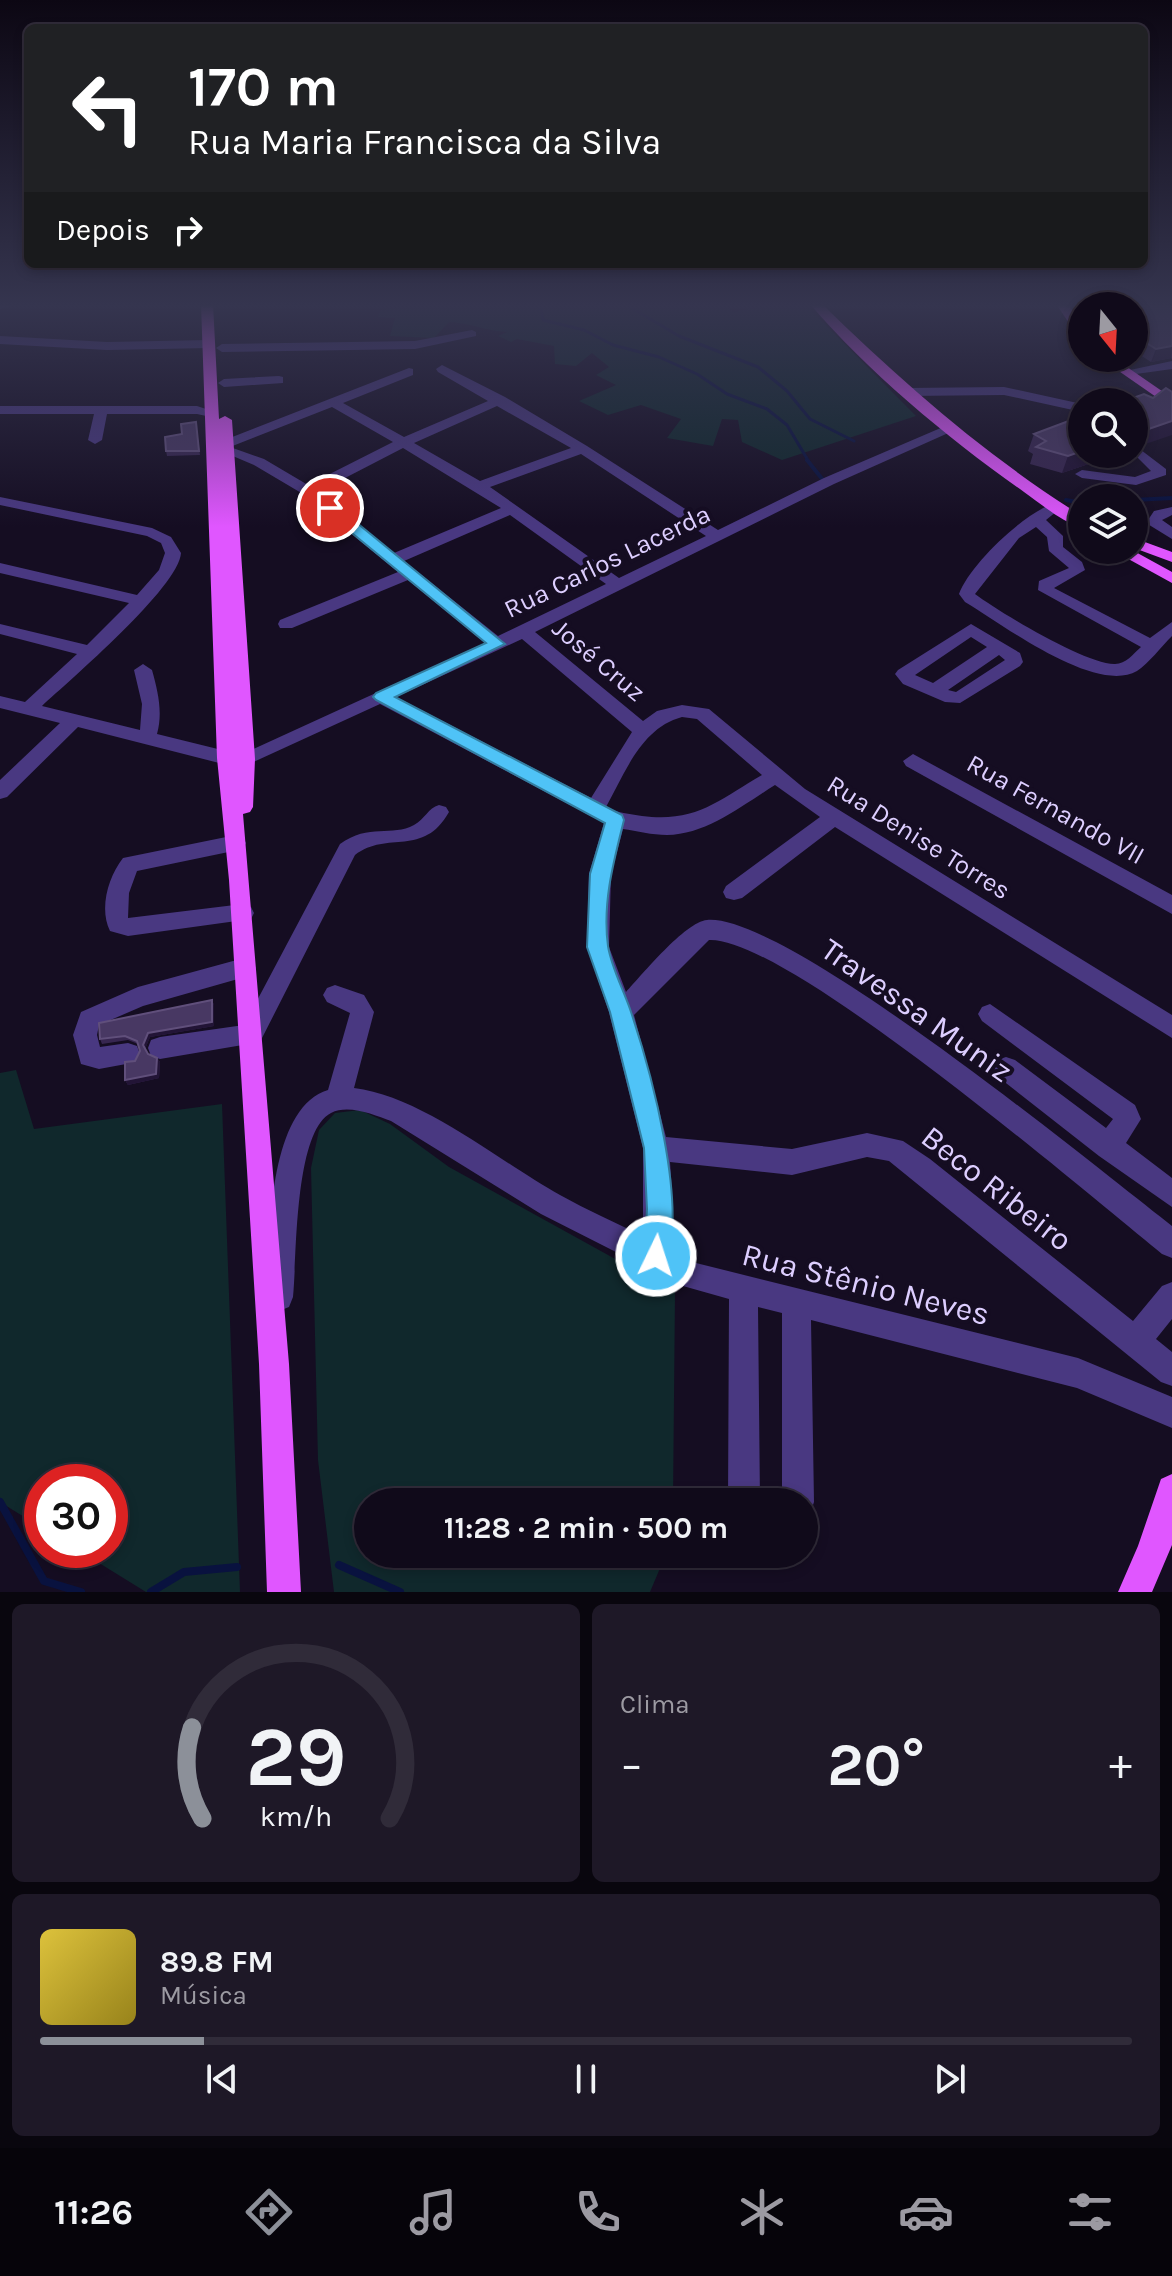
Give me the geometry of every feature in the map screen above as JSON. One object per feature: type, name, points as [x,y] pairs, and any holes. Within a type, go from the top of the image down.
[{"type":"main road","points":[[212,378],[208,411],[217,448],[226,560],[240,880]]},
{"type":"main road","points":[[217,448],[223,378]]},
{"type":"main road","points":[[892,378],[948,430],[1068,515]]},
{"type":"main road","points":[[1135,378],[1172,404]]},
{"type":"main road","points":[[1144,378],[1160,396]]},
{"type":"main road","points":[[1148,549],[1172,557]]},
{"type":"main road","points":[[1148,552],[1172,565]]},
{"type":"main road","points":[[1146,564],[1172,578]]},
{"type":"main road","points":[[236,758],[236,843],[287,1584]]},
{"type":"main road","points":[[1135,1592],[1154,1549],[1172,1490]]},
{"type":"street","points":[[217,448],[393,378]]},
{"type":"street","points":[[459,378],[582,449],[717,536]]},
{"type":"street","points":[[224,383],[279,380]]},
{"type":"street","points":[[906,392],[1004,391],[1068,405]]},
{"type":"street","points":[[308,491],[405,442],[500,400]]},
{"type":"street","points":[[333,402],[479,486],[617,584]]},
{"type":"street","points":[[0,410],[208,411]]},
{"type":"street","points":[[95,440],[101,412]]},
{"type":"street","name":"Rua Carlos Lacerda","points":[[236,758],[497,644],[829,481],[948,430]]},
{"type":"street","points":[[217,448],[259,462],[308,491],[497,644]]},
{"type":"street","points":[[479,486],[582,449]]},
{"type":"street","points":[[1082,474],[1136,481],[1161,472],[1148,460]]},
{"type":"street","points":[[0,501],[147,531],[160,535],[173,551],[173,561],[168,570],[140,601],[28,709]]},
{"type":"street","points":[[1055,507],[1014,535],[970,586],[967,594],[971,599],[1096,669],[1130,667],[1172,627]]},
{"type":"street","points":[[394,559],[510,510]]},
{"type":"street","points":[[1154,523],[1159,514],[1172,511]]},
{"type":"street","points":[[1036,519],[1055,536],[1055,548],[1076,565],[1077,570],[1045,584],[1046,590],[1152,646]]},
{"type":"street","points":[[1148,524],[1172,520]]},
{"type":"street","points":[[1154,523],[1172,534]]},
{"type":"street","points":[[0,568],[140,601]]},
{"type":"street","points":[[286,624],[410,573]]},
{"type":"street","points":[[971,599],[971,629]]},
{"type":"street","points":[[0,629],[88,651]]},
{"type":"street","points":[[971,629],[1000,647],[934,691],[909,680],[904,674],[971,629]]},
{"type":"street","name":"José Cruz","points":[[523,631],[641,729]]},
{"type":"street","points":[[143,670],[153,706],[153,721],[146,739]]},
{"type":"street","points":[[381,697],[605,814],[667,827],[689,824],[710,815],[775,776]]},
{"type":"street","points":[[0,702],[236,758]]},
{"type":"street","name":"Rua Denise Torres","points":[[641,729],[676,712],[691,710],[702,713],[775,776],[835,817],[1172,1028]]},
{"type":"street","points":[[0,792],[73,721]]},
{"type":"street","points":[[641,729],[605,814],[598,947],[621,1012],[656,1148],[659,1209],[656,1256]]},
{"type":"street","name":"Rua Fernando VII","points":[[913,761],[1172,905]]},
{"type":"street","points":[[160,1048],[251,1035],[347,850],[354,843],[370,837],[419,833],[428,829],[439,812]]},
{"type":"street","points":[[734,892],[835,817]]},
{"type":"street","points":[[236,843],[130,864],[122,872],[116,909],[118,925],[128,927],[243,913]]},
{"type":"street","name":"Travessa Muniz","points":[[621,1012],[692,939],[707,929],[724,927],[750,937],[882,1018],[1172,1244]]},
{"type":"street","points":[[128,1054],[99,1058],[90,1056],[85,1035],[89,1019],[138,997],[244,968]]},
{"type":"street","points":[[274,1364],[293,1147],[299,1129],[309,1114],[324,1104],[338,1100],[362,1012],[356,1002],[335,995]]},
{"type":"street","points":[[990,1014],[1126,1113],[1128,1119],[1108,1147]]},
{"type":"street","points":[[1006,1068],[1172,1194]]},
{"type":"street","name":"Rua Stênio Neves","points":[[338,1100],[375,1101],[400,1113],[551,1205],[693,1276],[1078,1373],[1172,1413]]},
{"type":"street","name":"Beco Ribeiro","points":[[656,1148],[792,1162],[867,1145],[894,1150],[921,1168],[1172,1371]]},
{"type":"street","points":[[743,1289],[744,1488]]},
{"type":"street","points":[[1135,1341],[1172,1296]]},
{"type":"street","points":[[796,1302],[798,1488]]},
{"type":"green space","points":[[603,378],[879,378],[916,416],[782,460],[742,442],[738,420],[722,419],[713,446],[667,438],[681,419],[641,405],[608,415],[579,401],[616,385]]},
{"type":"green space","points":[[16,1070],[34,1129],[222,1104],[240,1592],[146,1592],[107,1568],[128,1568],[128,1464],[24,1464],[24,1517],[0,1502],[0,1073]]},
{"type":"green space","points":[[360,1110],[390,1124],[449,1167],[675,1292],[673,1488],[354,1488],[354,1568],[660,1568],[650,1592],[334,1592],[318,1460],[311,1168],[319,1130],[335,1113]]},
{"type":"building","points":[[1166,388],[1172,392],[1172,421],[1148,429],[1148,396],[1153,398]]},
{"type":"building","points":[[1068,421],[1068,456],[1036,447],[1046,441],[1034,434]]},
{"type":"building","points":[[196,422],[199,451],[166,451],[165,437],[182,434],[181,424]]},
{"type":"building","points":[[212,1000],[212,1022],[148,1033],[143,1045],[148,1054],[157,1058],[156,1074],[125,1080],[125,1062],[135,1061],[140,1051],[137,1041],[125,1036],[100,1039],[99,1023]]},
{"type":"waterway","points":[[703,378],[727,394],[767,409],[787,425],[809,462]]},
{"type":"waterway","points":[[772,378],[787,391],[810,419],[854,441]]},
{"type":"waterway","points":[[807,460],[823,480]]},
{"type":"waterway","points":[[1148,499],[1172,498]]},
{"type":"waterway","points":[[0,1502],[44,1581],[81,1592]]},
{"type":"waterway","points":[[339,1565],[400,1592]]},
{"type":"waterway","points":[[151,1592],[184,1572],[237,1567]]},
{"type":"route","points":[[330,508],[497,644],[381,697],[615,820],[600,874],[598,947],[621,1012],[656,1148],[659,1209],[656,1256]]}]
